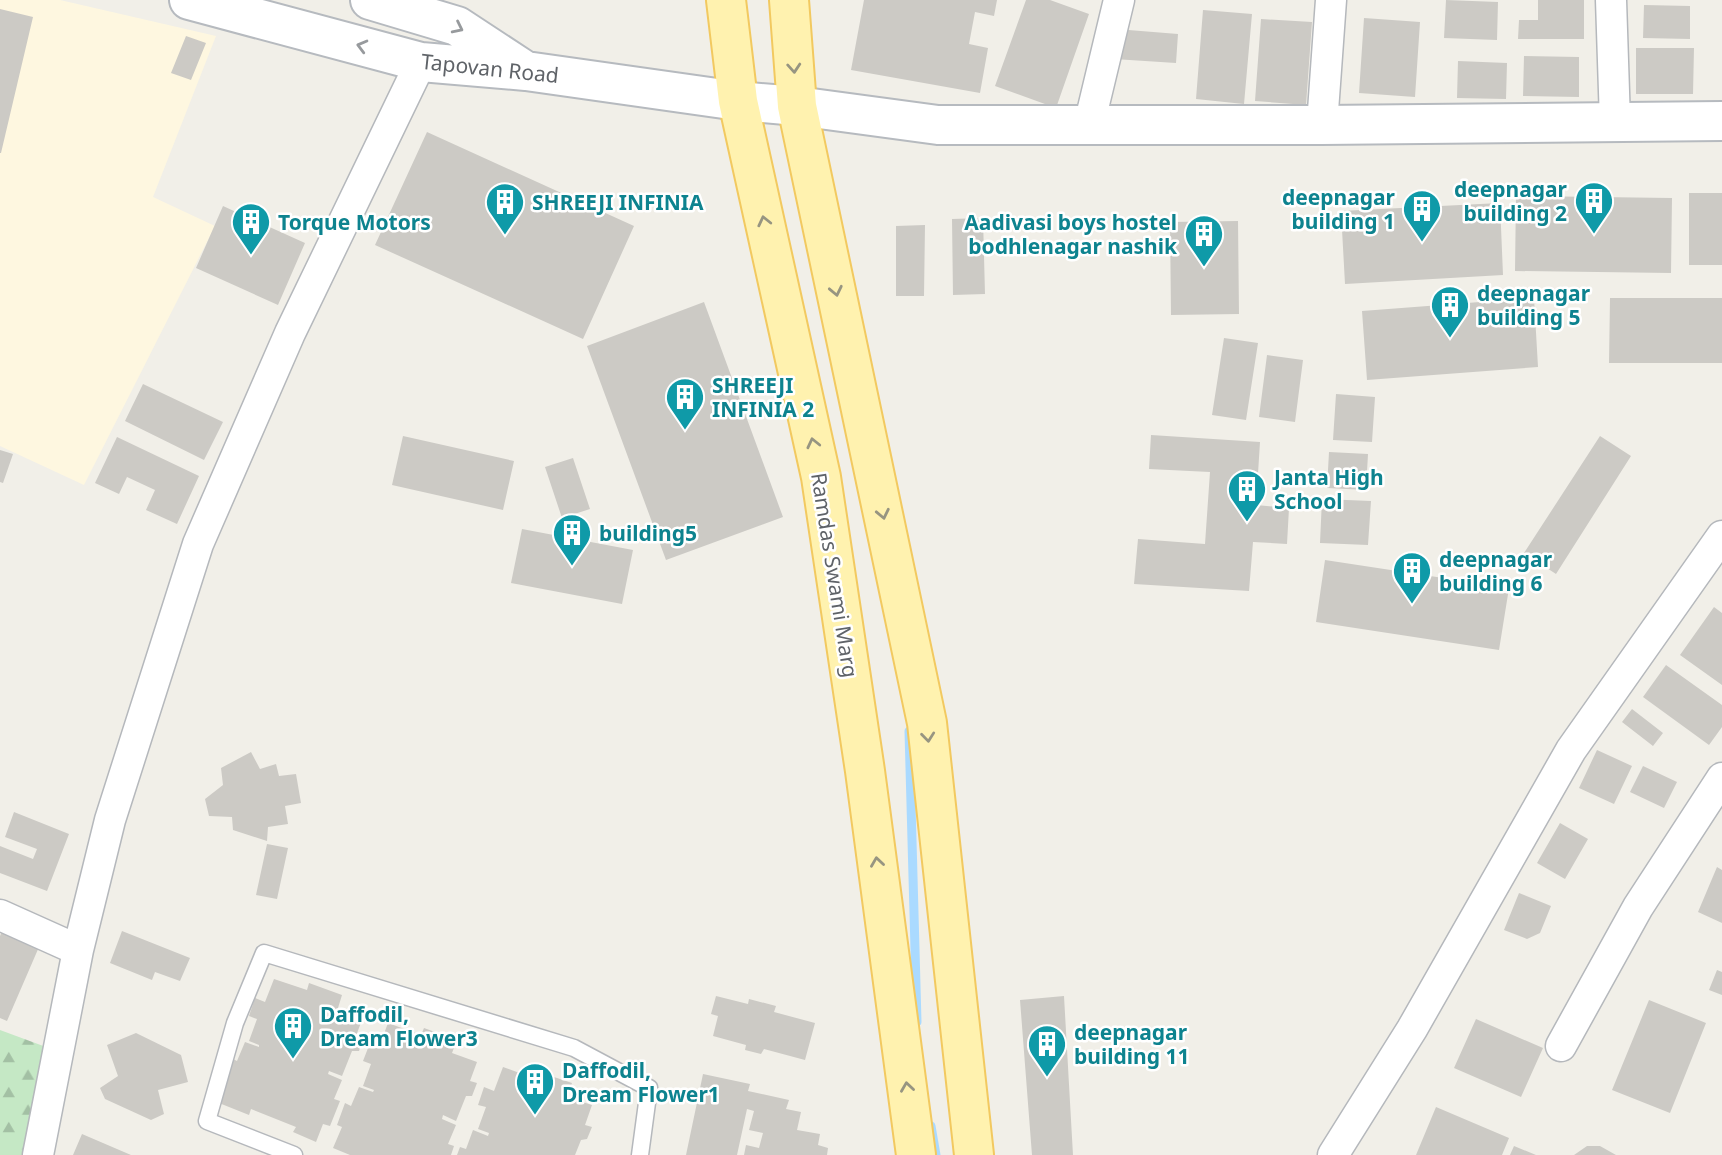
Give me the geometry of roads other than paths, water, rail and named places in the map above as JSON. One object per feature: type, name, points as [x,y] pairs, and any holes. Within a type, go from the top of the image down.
[{"type":"main road","name":"Ramdas Swami Marg","points":[[726,0],[738,101],[821,477],[867,785],[916,1155]]},
{"type":"main road","points":[[789,0],[797,106],[927,723],[974,1155]]},
{"type":"street","name":"Tapovan Road","points":[[189,0],[421,62],[526,71],[738,101],[797,106],[937,125],[1722,121]]},
{"type":"street","points":[[370,0],[457,26],[526,71]]},
{"type":"street","points":[[1089,125],[1119,0]]},
{"type":"street","points":[[1322,125],[1331,0]]},
{"type":"street","points":[[1611,0],[1615,122]]},
{"type":"street","points":[[38,1155],[78,950],[110,820],[198,544],[290,333],[421,62]]},
{"type":"street","points":[[1333,1155],[1412,1029],[1571,750],[1722,536]]},
{"type":"street","points":[[1561,1046],[1638,907],[1722,778]]},
{"type":"street","points":[[0,915],[78,950]]},
{"type":"lane","points":[[294,1155],[207,1121],[235,1023],[264,953],[573,1048],[649,1088],[640,1155]]},
{"type":"waterway","points":[[909,731],[917,1022]]},
{"type":"waterway","points":[[931,1126],[936,1155]]},
{"type":"place","name":"deepnagar building 2","points":[[1594,235]]},
{"type":"place","name":"SHREEJI INFINIA","points":[[505,236]]},
{"type":"place","name":"deepnagar building 1","points":[[1422,243]]},
{"type":"place","name":"Torque Motors","points":[[251,256]]},
{"type":"place","name":"Aadivasi boys hostel bodhlenagar nashik","points":[[1204,268]]},
{"type":"place","name":"deepnagar building 5","points":[[1450,339]]},
{"type":"place","name":"SHREEJI INFINIA 2","points":[[685,431]]},
{"type":"place","name":"Janta High School","points":[[1247,523]]},
{"type":"place","name":"building5","points":[[572,567]]},
{"type":"place","name":"deepnagar building 6","points":[[1412,605]]},
{"type":"place","name":"Daffodil, Dream Flower3","points":[[293,1060]]},
{"type":"place","name":"deepnagar building 11","points":[[1047,1078]]},
{"type":"place","name":"Daffodil, Dream Flower1","points":[[535,1116]]}]
